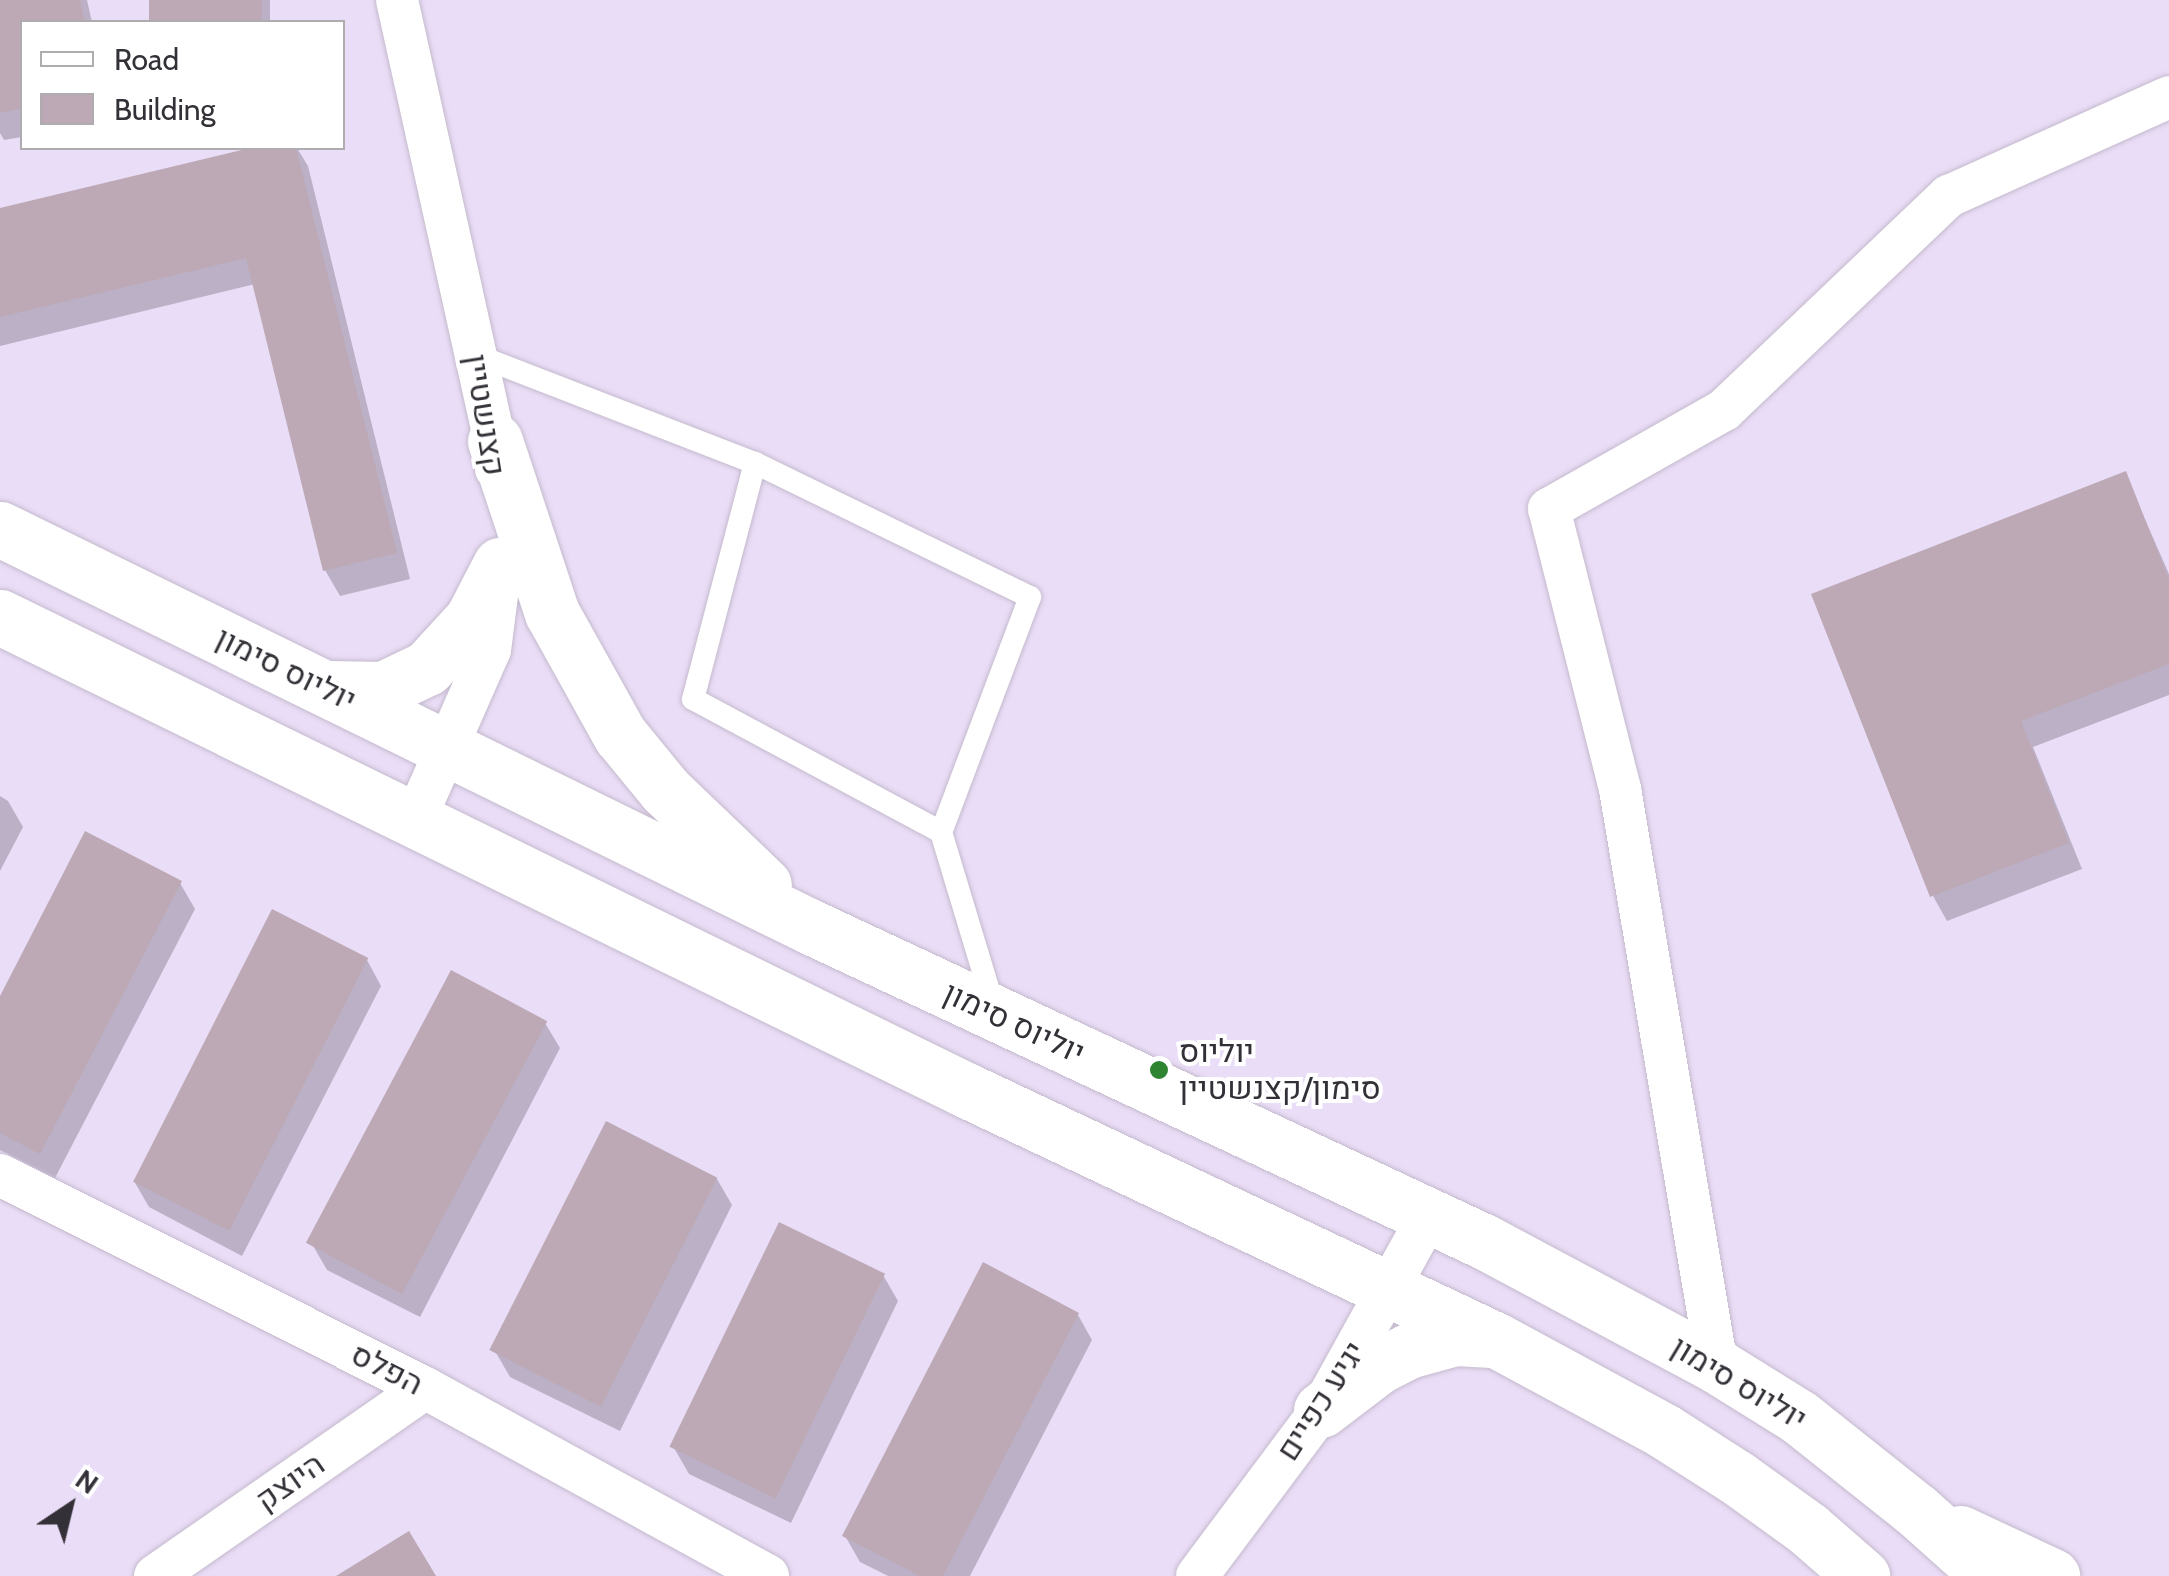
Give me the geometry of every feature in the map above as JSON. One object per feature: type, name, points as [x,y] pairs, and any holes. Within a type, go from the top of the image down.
[{"type":"street","name":"קצנשטיין","points":[[397,0],[495,441],[500,565],[498,610],[490,650],[414,822]]},
{"type":"street","points":[[1718,1366],[1620,789],[1549,509],[1724,410],[1949,196],[2169,96]]},
{"type":"street","points":[[495,441],[552,614],[620,735],[665,790],[811,927]]},
{"type":"street","name":"יוליוס סימון","points":[[0,529],[450,746],[811,927],[1430,1215],[1718,1366],[1799,1417],[1916,1510],[1990,1576]]},
{"type":"street","points":[[323,688],[383,688],[427,668],[472,620],[500,565]]},
{"type":"street","points":[[0,617],[968,1090],[1496,1340],[1664,1431],[1736,1476],[1808,1529],[1862,1576]]},
{"type":"street","name":"הפלס","points":[[0,1175],[425,1388],[768,1576]]},
{"type":"street","name":"יגיע כפיים","points":[[1197,1576],[1321,1410],[1430,1215]]},
{"type":"street","points":[[1321,1410],[1379,1366],[1408,1351],[1456,1338],[1496,1340]]},
{"type":"street","name":"היוצק","points":[[155,1576],[425,1388]]},
{"type":"street","points":[[1916,1510],[2052,1576]]},
{"type":"lane","points":[[476,355],[756,463],[1030,597],[941,832],[997,1015]]},
{"type":"lane","points":[[756,463],[693,699],[941,832]]},
{"type":"shaded area","points":[[0,0],[2169,0],[2169,1576],[0,1576]]},
{"type":"building","points":[[0,0],[80,0],[85,20],[20,20],[20,108],[0,113]]},
{"type":"building","points":[[149,0],[262,0],[262,20],[149,20]]},
{"type":"building","points":[[242,150],[296,150],[397,553],[323,571],[246,258],[0,317],[0,208]]},
{"type":"building","points":[[2126,471],[2169,580],[2169,664],[2021,721],[2069,843],[1930,897],[1811,594]]},
{"type":"building","points":[[85,831],[182,881],[40,1154],[0,1133],[0,996]]},
{"type":"building","points":[[272,909],[368,958],[229,1231],[133,1182]]},
{"type":"building","points":[[451,970],[547,1021],[402,1294],[306,1243]]},
{"type":"building","points":[[606,1121],[717,1178],[601,1407],[489,1350]]},
{"type":"building","points":[[779,1222],[885,1274],[775,1498],[669,1447]]},
{"type":"building","points":[[983,1262],[1079,1313],[943,1576],[920,1576],[842,1536]]},
{"type":"building","points":[[409,1531],[436,1576],[336,1576]]},
{"type":"place","name":"יוליוס סימון/קצנשטיין","points":[[1159,1070]]}]
